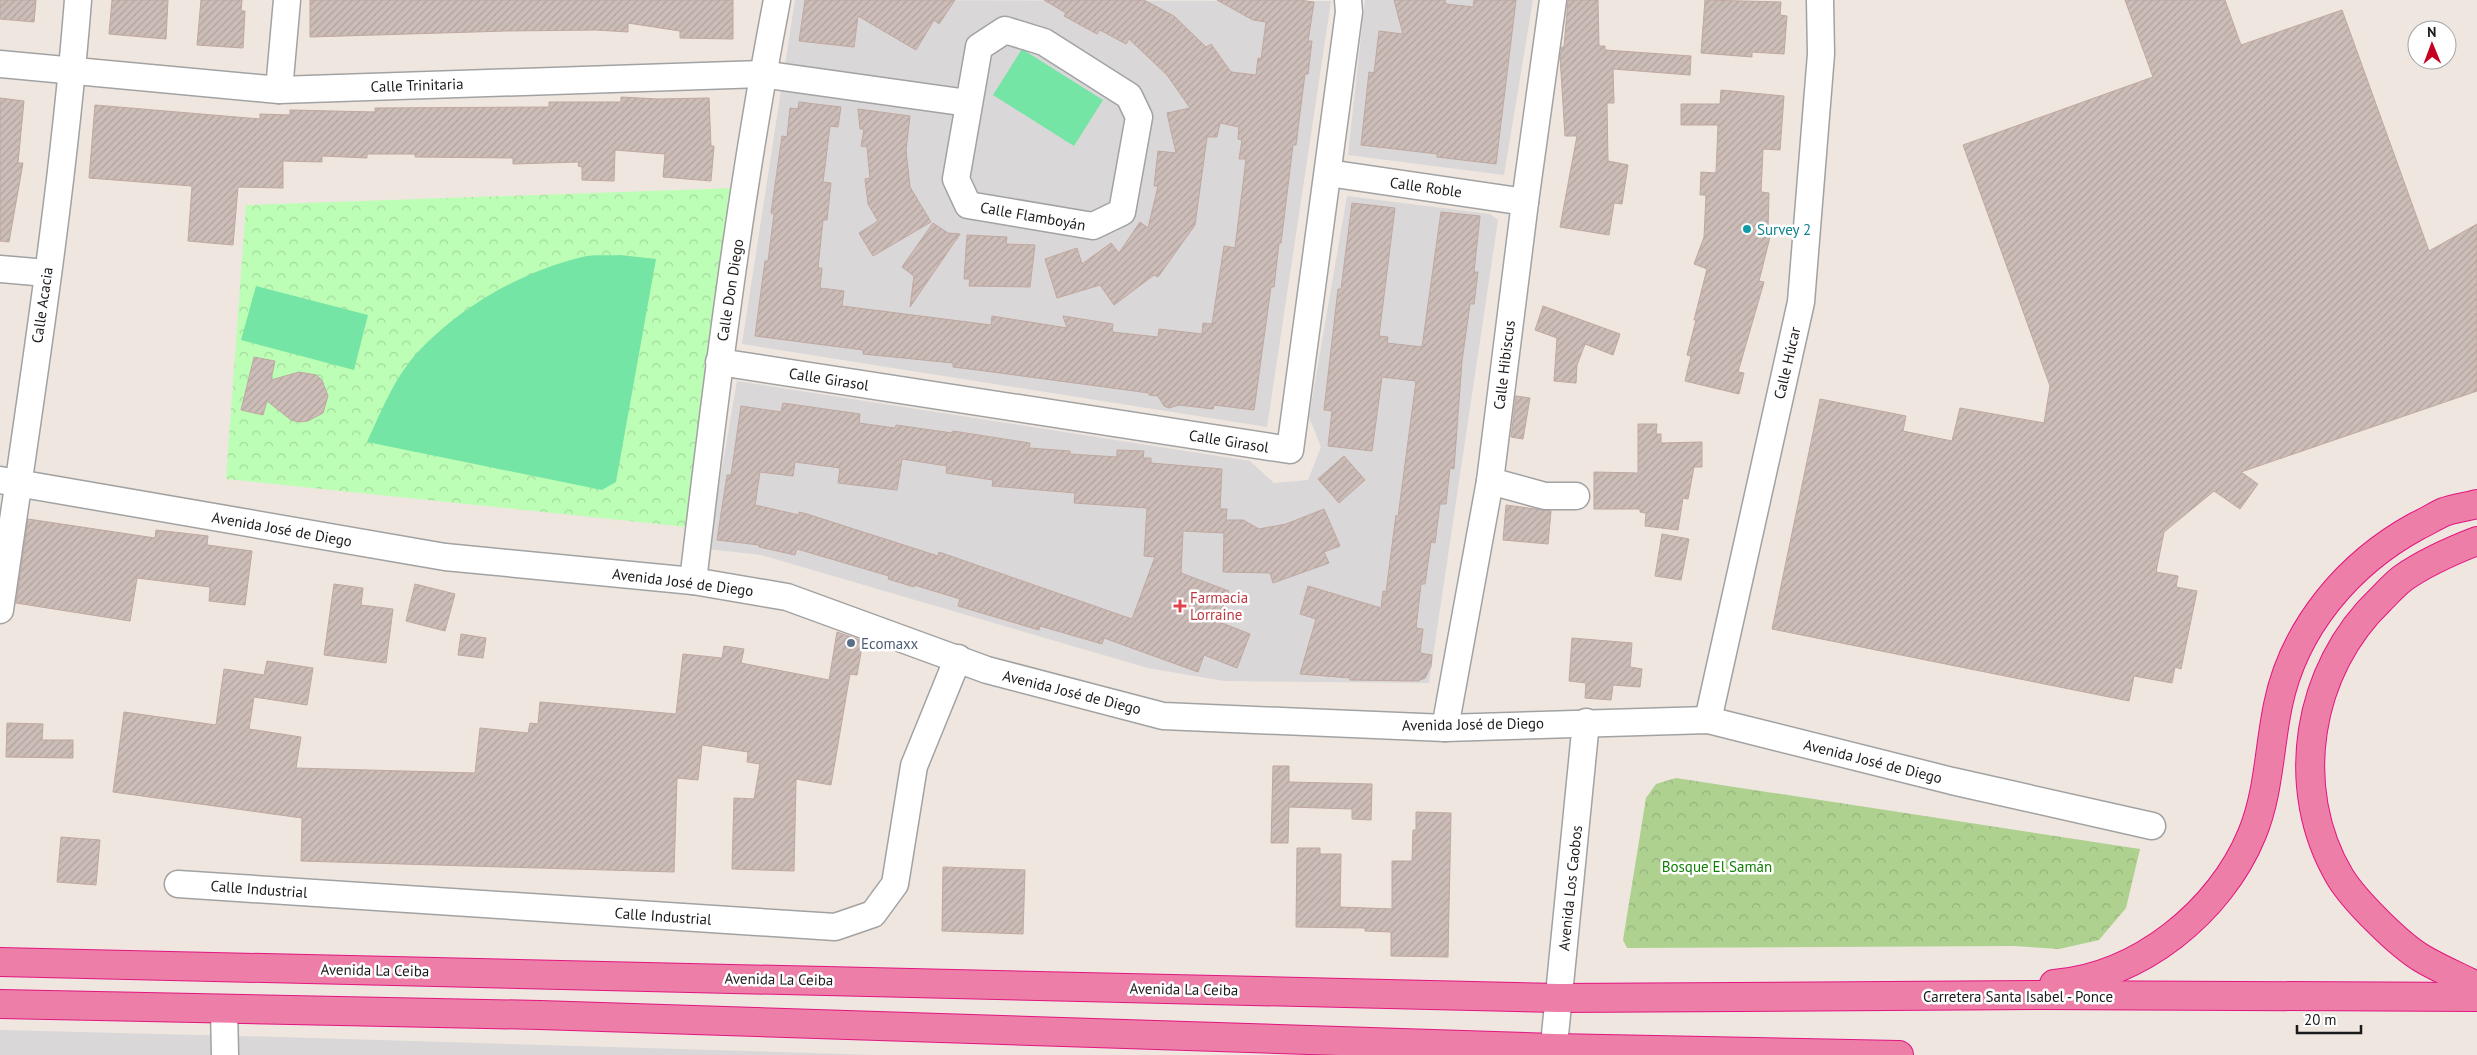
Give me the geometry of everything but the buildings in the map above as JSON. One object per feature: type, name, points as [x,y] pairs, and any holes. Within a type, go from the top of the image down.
[{"type":"highway","points":[[1916,996],[2062,984],[2109,971],[2149,952],[2185,928],[2210,903],[2236,866],[2252,834],[2262,801],[2278,704],[2285,678],[2305,633],[2316,616],[2333,592],[2362,563],[2402,535],[2444,512],[2477,504]]},
{"type":"highway","points":[[2477,541],[2444,554],[2402,579],[2369,610],[2347,639],[2328,674],[2314,719],[2310,750],[2312,790],[2322,837],[2340,877],[2369,914],[2421,958],[2477,986]]},
{"type":"highway","name":"Avenida La Ceiba","points":[[0,962],[1559,998]]},
{"type":"highway","name":"Carretera Santa Isabel - Ponce","points":[[1559,998],[1916,996],[2477,998]]},
{"type":"highway","points":[[0,1004],[540,1015],[1554,1051],[1899,1055]]},
{"type":"street","name":"Calle Acacia","points":[[0,610],[9,482],[47,273],[72,71],[78,0]]},
{"type":"street","points":[[279,90],[287,0]]},
{"type":"street","name":"Calle Don Diego","points":[[693,581],[719,362],[762,74],[777,0]]},
{"type":"street","name":"Calle Girasol","points":[[719,362],[1290,450],[1349,12],[1348,0]]},
{"type":"street","name":"Calle Hibiscus","points":[[1445,728],[1490,481],[1525,202],[1553,0]]},
{"type":"street","name":"Calle Húcar","points":[[1708,720],[1801,302],[1821,54],[1820,0]]},
{"type":"street","name":"Calle Flamboyán","points":[[1005,30],[1044,42],[1129,96],[1139,117],[1122,212],[1093,226],[968,205],[956,179],[968,102],[979,47],[1005,30]]},
{"type":"street","name":"Calle Trinitaria","points":[[0,64],[279,90],[762,74]]},
{"type":"street","points":[[762,74],[968,102]]},
{"type":"street","name":"Calle Roble","points":[[1328,173],[1525,202]]},
{"type":"street","points":[[0,269],[47,273]]},
{"type":"street","points":[[1490,481],[1545,496],[1576,496]]},
{"type":"street","name":"Avenida José de Diego","points":[[9,482],[446,557],[693,581],[787,597],[987,670],[1163,716],[1445,728],[1586,722],[1708,720],[1952,781],[2152,826]]},
{"type":"street","name":"Calle Industrial","points":[[178,884],[835,927],[874,914],[894,884],[914,766],[958,658]]},
{"type":"street","name":"Avenida Los Caobos","points":[[1554,1051],[1586,722]]},
{"type":"street","points":[[224,1010],[225,1055]]},
{"type":"shaded area","points":[[795,0],[1331,1],[1267,427],[742,344]]},
{"type":"shaded area","points":[[1365,0],[1533,0],[1504,175],[1348,155]]},
{"type":"shaded area","points":[[1347,196],[1490,214],[1498,220],[1429,683],[1224,681],[1148,668],[761,555],[708,549],[737,381],[1250,461],[1274,483],[1308,480],[1321,447],[1309,417]]},
{"type":"shaded area","points":[[0,1030],[279,1037],[876,1055],[0,1055]]},
{"type":"green space","points":[[1022,49],[1103,100],[1074,146],[993,95]]},
{"type":"green space","points":[[735,188],[687,527],[226,479],[246,205]]},
{"type":"green space","points":[[620,255],[656,259],[616,482],[602,490],[367,442],[401,373],[417,353],[453,320],[493,293],[537,272],[582,257]]},
{"type":"green space","points":[[256,286],[368,315],[354,370],[241,340]]},
{"type":"green space","name":"Bosque El Samán","points":[[1676,778],[2140,849],[2126,908],[2099,940],[2059,949],[2013,946],[1627,948],[1623,940],[1646,798],[1656,784]]},
{"type":"place","name":"Survey 2","points":[[1747,229]]},
{"type":"place","name":"Farmacia Lorraine","points":[[1180,606]]},
{"type":"place","name":"Ecomaxx","points":[[851,643]]}]
